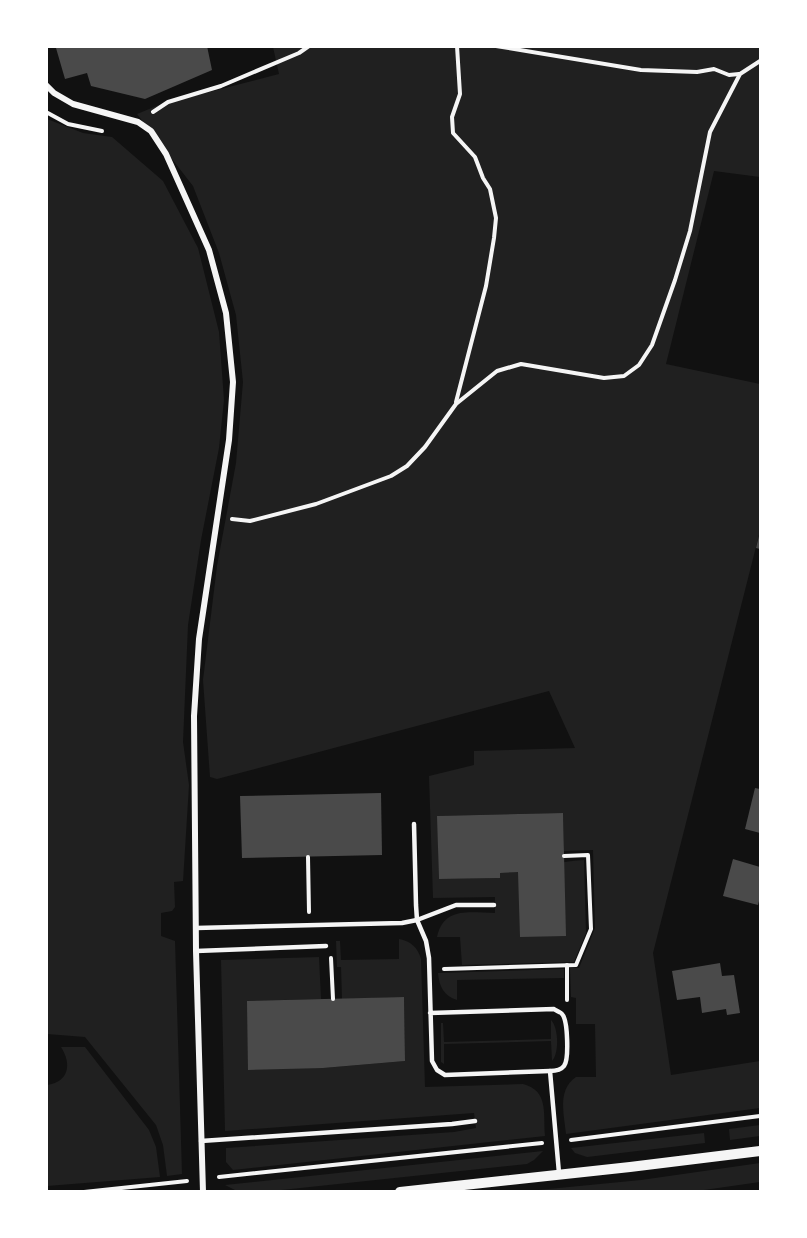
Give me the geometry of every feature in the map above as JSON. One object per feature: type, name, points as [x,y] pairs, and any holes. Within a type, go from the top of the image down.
[{"type":"street","points":[[46,85],[54,93],[73,104],[138,122],[151,131],[166,154],[209,250],[226,313],[233,382],[229,440],[199,639],[194,716],[196,951],[203,1191]]},
{"type":"street","points":[[400,1191],[760,1151]]},
{"type":"lane","points":[[414,824],[417,920],[426,941],[430,970],[430,1012],[432,1061],[437,1070],[445,1075],[550,1071],[564,1066],[567,1059],[566,1022],[562,1013],[554,1009],[430,1012]]},
{"type":"lane","points":[[196,928],[402,923],[417,920],[456,905],[494,905]]},
{"type":"lane","points":[[196,951],[326,946]]},
{"type":"lane","points":[[550,1071],[559,1175]]},
{"type":"lane","points":[[201,1141],[452,1124],[475,1120]]},
{"type":"path","points":[[138,122],[168,102],[221,86],[299,53],[309,46]]},
{"type":"path","points":[[456,404],[486,286],[496,218],[490,189],[483,178],[476,157],[453,133],[452,117],[460,94],[457,46]]},
{"type":"path","points":[[496,46],[641,70],[697,72],[714,69],[729,75],[740,74],[760,61]]},
{"type":"path","points":[[216,517],[250,521],[316,504],[391,476],[407,466],[425,447],[456,404],[497,371],[521,364],[604,378],[624,376],[639,365],[652,345],[690,231],[710,132],[740,74]]},
{"type":"path","points":[[430,970],[576,965],[591,929],[588,855],[564,856]]},
{"type":"path","points":[[308,857],[309,925]]},
{"type":"path","points":[[562,1013],[568,997],[567,965]]},
{"type":"path","points":[[84,1191],[555,1142],[760,1116]]},
{"type":"shaded area","points":[[273,47],[760,47],[760,177],[714,171],[666,364],[760,384],[760,531],[653,953],[671,1075],[760,1061],[760,1108],[566,1134],[563,1103],[566,1089],[576,1077],[596,1077],[595,1024],[576,1024],[576,998],[571,997],[570,968],[579,968],[595,928],[593,850],[564,851],[563,813],[438,816],[439,879],[499,878],[500,873],[584,860],[586,933],[574,962],[462,965],[460,937],[437,937],[440,927],[446,920],[459,913],[495,913],[495,897],[433,898],[429,776],[474,765],[474,751],[575,748],[549,691],[217,779],[210,777],[203,680],[217,566],[236,463],[243,382],[236,315],[219,253],[193,186],[137,114],[159,105],[279,74]]},
{"type":"shaded area","points":[[47,119],[83,133],[112,137],[163,181],[198,248],[219,332],[224,400],[219,448],[201,540],[188,625],[183,742],[189,785],[183,881],[174,882],[175,907],[172,911],[161,913],[161,936],[175,941],[182,1174],[167,1176],[163,1145],[156,1125],[85,1037],[47,1034]]},
{"type":"shaded area","points":[[399,939],[413,946],[421,959],[425,1087],[523,1084],[531,1087],[541,1097],[543,1104],[545,1136],[233,1170],[226,1162],[226,1148],[454,1132],[476,1128],[474,1113],[225,1131],[221,960],[319,957],[321,999],[247,1001],[323,1068],[405,1061],[404,997],[342,999],[341,967],[337,967],[336,941],[340,941],[341,960],[399,959]]},
{"type":"shaded area","points":[[564,969],[564,978],[457,980],[457,1000],[443,990],[438,973]]},
{"type":"shaded area","points":[[551,1020],[556,1029],[557,1041],[556,1053],[552,1061],[551,1041],[444,1044],[444,1064],[441,1062],[441,1023],[443,1023],[444,1042],[551,1039]]},
{"type":"shaded area","points":[[61,1047],[85,1047],[149,1130],[156,1147],[160,1177],[47,1186],[47,1085],[60,1080],[66,1071],[67,1060]]},
{"type":"shaded area","points":[[760,1125],[760,1136],[730,1140],[729,1129]]},
{"type":"shaded area","points":[[704,1133],[705,1143],[587,1157],[575,1153],[571,1148]]},
{"type":"shaded area","points":[[543,1151],[527,1164],[272,1191],[237,1191],[225,1185]]},
{"type":"shaded area","points":[[760,1163],[760,1182],[690,1192],[528,1191],[641,1180]]},
{"type":"building","points":[[60,46],[207,46],[212,70],[145,99],[91,86],[87,73],[65,79],[56,48]]},
{"type":"building","points":[[760,532],[760,549],[756,548]]},
{"type":"building","points":[[755,788],[760,789],[760,833],[745,829]]},
{"type":"building","points":[[381,793],[382,855],[242,858],[240,796]]},
{"type":"building","points":[[563,813],[566,936],[520,937],[518,872],[500,873],[500,878],[439,879],[437,816]]},
{"type":"building","points":[[733,859],[760,867],[758,905],[723,896]]},
{"type":"building","points":[[720,963],[722,976],[734,975],[740,1013],[727,1015],[726,1009],[702,1013],[700,997],[677,1000],[672,971]]},
{"type":"building","points":[[404,997],[405,1061],[323,1068],[248,1070],[247,1001]]}]
